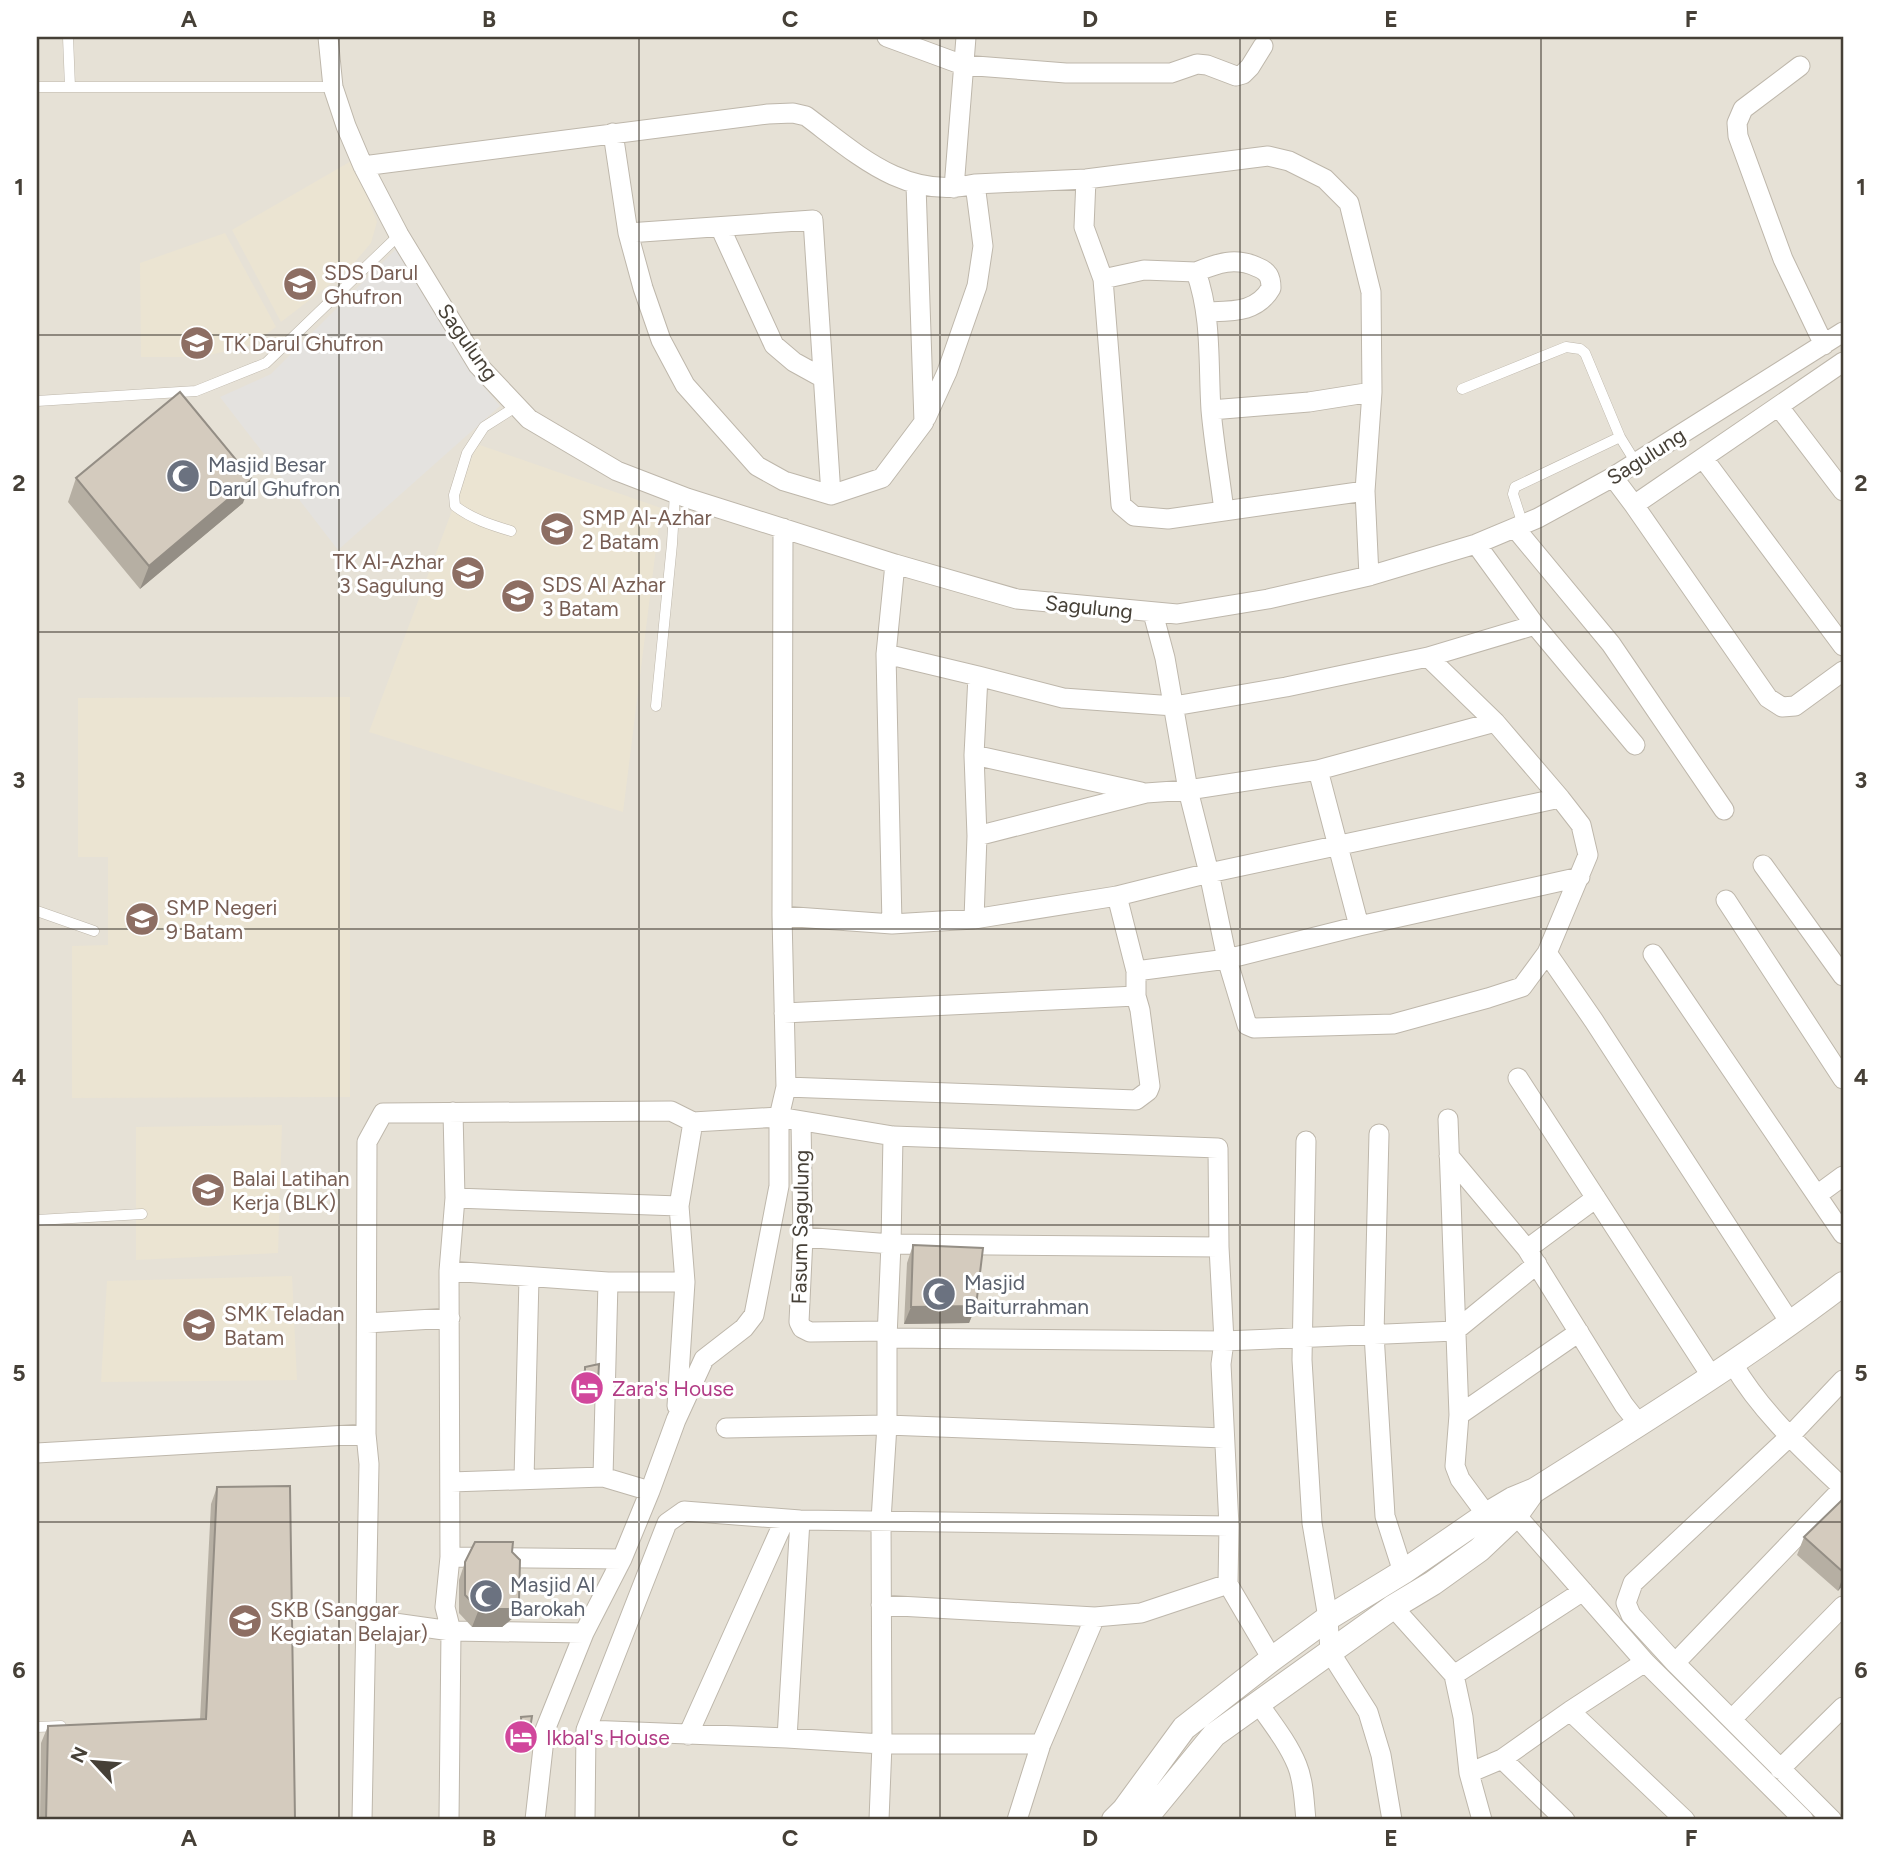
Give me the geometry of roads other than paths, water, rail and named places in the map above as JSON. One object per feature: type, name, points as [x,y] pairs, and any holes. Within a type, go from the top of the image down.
[{"type":"street","name":"Sagulung","points":[[328,37],[333,87],[346,127],[399,235],[478,365],[529,419],[617,471],[676,493],[895,564],[1017,599],[1177,614],[1269,599],[1369,576],[1476,544],[1519,527],[1613,477],[1843,332]]},
{"type":"street","points":[[887,37],[963,65],[1066,74],[1171,73],[1197,64],[1236,75],[1243,74],[1250,67],[1263,46]]},
{"type":"street","points":[[954,188],[966,37]]},
{"type":"street","points":[[1800,66],[1743,109],[1737,123],[1738,136],[1783,259],[1824,345]]},
{"type":"street","points":[[363,166],[613,133],[793,113],[806,116],[876,168],[916,185],[954,188],[975,184],[1086,180],[1268,156],[1289,161],[1325,179],[1349,203],[1371,292],[1372,392],[1365,491],[1369,576]]},
{"type":"street","points":[[613,133],[628,233],[643,288],[661,340],[685,385],[757,466],[784,481],[831,495],[882,478],[924,422],[947,372],[977,286],[983,246],[975,184]]},
{"type":"street","points":[[1086,180],[1084,227],[1103,279],[1121,505],[1134,516],[1168,519],[1365,491]]},
{"type":"street","points":[[916,185],[924,422]]},
{"type":"street","points":[[628,233],[813,220],[831,495]]},
{"type":"street","points":[[720,227],[774,345],[794,362],[823,378]]},
{"type":"street","points":[[1103,279],[1144,270],[1196,272],[1233,261],[1246,262],[1263,269],[1269,275],[1271,288],[1259,304],[1246,309],[1206,312]]},
{"type":"street","points":[[1196,272],[1203,292],[1209,331],[1211,410],[1224,511]]},
{"type":"street","points":[[1634,505],[1843,362]]},
{"type":"street","points":[[1211,410],[1309,402],[1372,392]]},
{"type":"street","points":[[1779,407],[1843,491]]},
{"type":"street","points":[[1703,458],[1843,646]]},
{"type":"street","points":[[1613,477],[1768,698],[1782,707],[1795,706],[1843,671]]},
{"type":"street","points":[[1519,527],[1611,644],[1724,810]]},
{"type":"street","points":[[535,1820],[545,1730],[584,1633],[622,1559],[676,1420],[704,1359],[744,1328],[754,1315],[779,1186],[779,1117],[786,1087],[782,916],[783,528]]},
{"type":"street","points":[[1476,544],[1535,625],[1635,745]]},
{"type":"street","points":[[891,924],[886,654],[895,564]]},
{"type":"street","points":[[1153,613],[1165,658],[1188,790],[1227,958],[1247,1025],[1254,1028],[1393,1024],[1522,987],[1547,953],[1588,855],[1581,825],[1495,722],[1428,657]]},
{"type":"street","points":[[886,654],[1063,698],[1174,706],[1286,687],[1428,657],[1535,625]]},
{"type":"street","points":[[974,919],[977,836],[974,755],[978,676]]},
{"type":"street","points":[[977,836],[1146,793],[1188,790],[1318,770],[1495,722]]},
{"type":"street","points":[[974,755],[1146,793]]},
{"type":"street","points":[[1318,770],[1359,926]]},
{"type":"street","points":[[782,916],[891,924],[974,919],[1117,896],[1209,873],[1560,798]]},
{"type":"street","points":[[1763,865],[1843,976]]},
{"type":"street","points":[[1136,971],[1227,958],[1580,877]]},
{"type":"street","points":[[786,1087],[1136,1100],[1148,1091],[1150,1086],[1136,996],[1136,971],[1117,896]]},
{"type":"street","points":[[1726,900],[1843,1079]]},
{"type":"street","points":[[1547,953],[1791,1324]]},
{"type":"street","points":[[1653,954],[1843,1234]]},
{"type":"street","points":[[784,1013],[1136,996]]},
{"type":"street","points":[[1518,1078],[1596,1198],[1723,1370],[1742,1379],[1789,1437],[1843,1488],[1675,1663]]},
{"type":"street","points":[[362,1820],[369,1464],[366,1434],[367,1142],[383,1113],[671,1111],[693,1122],[779,1117],[893,1136],[1218,1148],[1219,1248],[1224,1341],[1221,1364],[1229,1526],[1228,1584],[1272,1659]]},
{"type":"street","points":[[449,1820],[451,1631],[445,1607],[450,1558],[449,1271],[455,1198],[453,1112]]},
{"type":"street","points":[[1448,1119],[1459,1415],[1455,1466],[1460,1479],[1583,1591],[1645,1662],[1804,1820]]},
{"type":"street","points":[[676,1420],[685,1282],[679,1206],[693,1122]]},
{"type":"street","name":"Fasum Sagulung","points":[[802,1122],[803,1237],[799,1322],[802,1328],[810,1332],[887,1334]]},
{"type":"street","points":[[1379,1134],[1374,1334],[1385,1516],[1403,1572]]},
{"type":"street","points":[[879,1820],[882,1744],[881,1520],[887,1425],[893,1136]]},
{"type":"street","points":[[1306,1141],[1301,1360],[1312,1523],[1328,1618],[1330,1652],[1368,1712],[1381,1755],[1392,1820]]},
{"type":"street","points":[[1450,1156],[1532,1257],[1624,1405],[1639,1424]]},
{"type":"street","points":[[1818,1195],[1843,1176]]},
{"type":"street","points":[[455,1198],[679,1206]]},
{"type":"street","points":[[887,1334],[1224,1341],[1455,1331],[1596,1198]]},
{"type":"street","points":[[803,1237],[891,1244],[1219,1248]]},
{"type":"street","points":[[449,1271],[608,1282],[685,1282]]},
{"type":"street","points":[[524,1479],[528,1278]]},
{"type":"street","points":[[603,1477],[608,1282]]},
{"type":"street","points":[[1114,1820],[1184,1728],[1272,1659],[1328,1618],[1502,1516],[1535,1490],[1791,1324],[1843,1284]]},
{"type":"street","points":[[367,1323],[450,1318]]},
{"type":"street","points":[[1459,1415],[1579,1332]]},
{"type":"street","points":[[1832,1820],[1675,1663],[1631,1615],[1626,1603],[1633,1583],[1789,1437],[1843,1380]]},
{"type":"street","points":[[726,1428],[887,1425],[1224,1438]]},
{"type":"street","points":[[37,1453],[366,1434]]},
{"type":"street","points":[[451,1482],[603,1477],[650,1491]]},
{"type":"street","points":[[585,1820],[586,1730],[667,1523],[684,1511],[792,1520],[1229,1526]]},
{"type":"street","points":[[1144,1820],[1214,1735],[1393,1607],[1479,1550],[1502,1516]]},
{"type":"street","points":[[688,1735],[792,1520]]},
{"type":"street","points":[[787,1738],[792,1520]]},
{"type":"street","points":[[450,1558],[622,1559]]},
{"type":"street","points":[[881,1605],[1095,1617],[1141,1613],[1228,1584]]},
{"type":"street","points":[[1454,1675],[1583,1591]]},
{"type":"street","points":[[1732,1719],[1843,1605]]},
{"type":"street","points":[[1393,1607],[1454,1675],[1463,1717],[1469,1773],[1482,1820]]},
{"type":"street","points":[[1017,1820],[1041,1744],[1095,1617]]},
{"type":"street","points":[[366,1619],[451,1631],[584,1633]]},
{"type":"street","points":[[1469,1773],[1502,1759],[1645,1662]]},
{"type":"street","points":[[1258,1703],[1297,1766],[1306,1820]]},
{"type":"street","points":[[1780,1769],[1843,1707]]},
{"type":"street","points":[[1570,1711],[1685,1820]]},
{"type":"street","points":[[586,1730],[882,1744],[1041,1744]]},
{"type":"street","points":[[1502,1759],[1565,1820]]},
{"type":"lane","points":[[68,37],[70,87]]},
{"type":"lane","points":[[37,87],[333,87]]},
{"type":"lane","points":[[37,401],[196,391],[266,363],[399,235]]},
{"type":"lane","points":[[1462,389],[1566,347],[1580,349],[1620,437],[1636,463]]},
{"type":"lane","points":[[511,531],[479,521],[464,513],[455,506],[454,495],[467,453],[484,427],[517,406]]},
{"type":"lane","points":[[1519,527],[1513,494],[1515,487],[1620,437]]},
{"type":"lane","points":[[656,706],[676,493]]},
{"type":"lane","points":[[37,911],[94,931]]},
{"type":"lane","points":[[37,1220],[142,1214]]},
{"type":"lane","points":[[37,1727],[78,1726]]},
{"type":"place","name":"SDS Darul Ghufron","points":[[300,284]]},
{"type":"place","name":"TK Darul Ghufron","points":[[197,343]]},
{"type":"place","name":"Masjid Besar Darul Ghufron","points":[[183,476]]},
{"type":"place","name":"SMP Al-Azhar 2 Batam","points":[[557,529]]},
{"type":"place","name":"TK Al-Azhar 3 Sagulung","points":[[468,573]]},
{"type":"place","name":"SDS Al Azhar 3 Batam","points":[[518,596]]},
{"type":"place","name":"SMP Negeri 9 Batam","points":[[142,919]]},
{"type":"place","name":"Balai Latihan Kerja (BLK)","points":[[208,1190]]},
{"type":"place","name":"Masjid Baiturrahman","points":[[939,1294]]},
{"type":"place","name":"SMK Teladan Batam","points":[[199,1325]]},
{"type":"place","name":"Zara's House","points":[[587,1388]]},
{"type":"place","name":"Masjid Al Barokah","points":[[486,1596]]},
{"type":"place","name":"SKB (Sanggar Kegiatan Belajar)","points":[[245,1621]]},
{"type":"place","name":"Ikbal's House","points":[[521,1737]]}]
